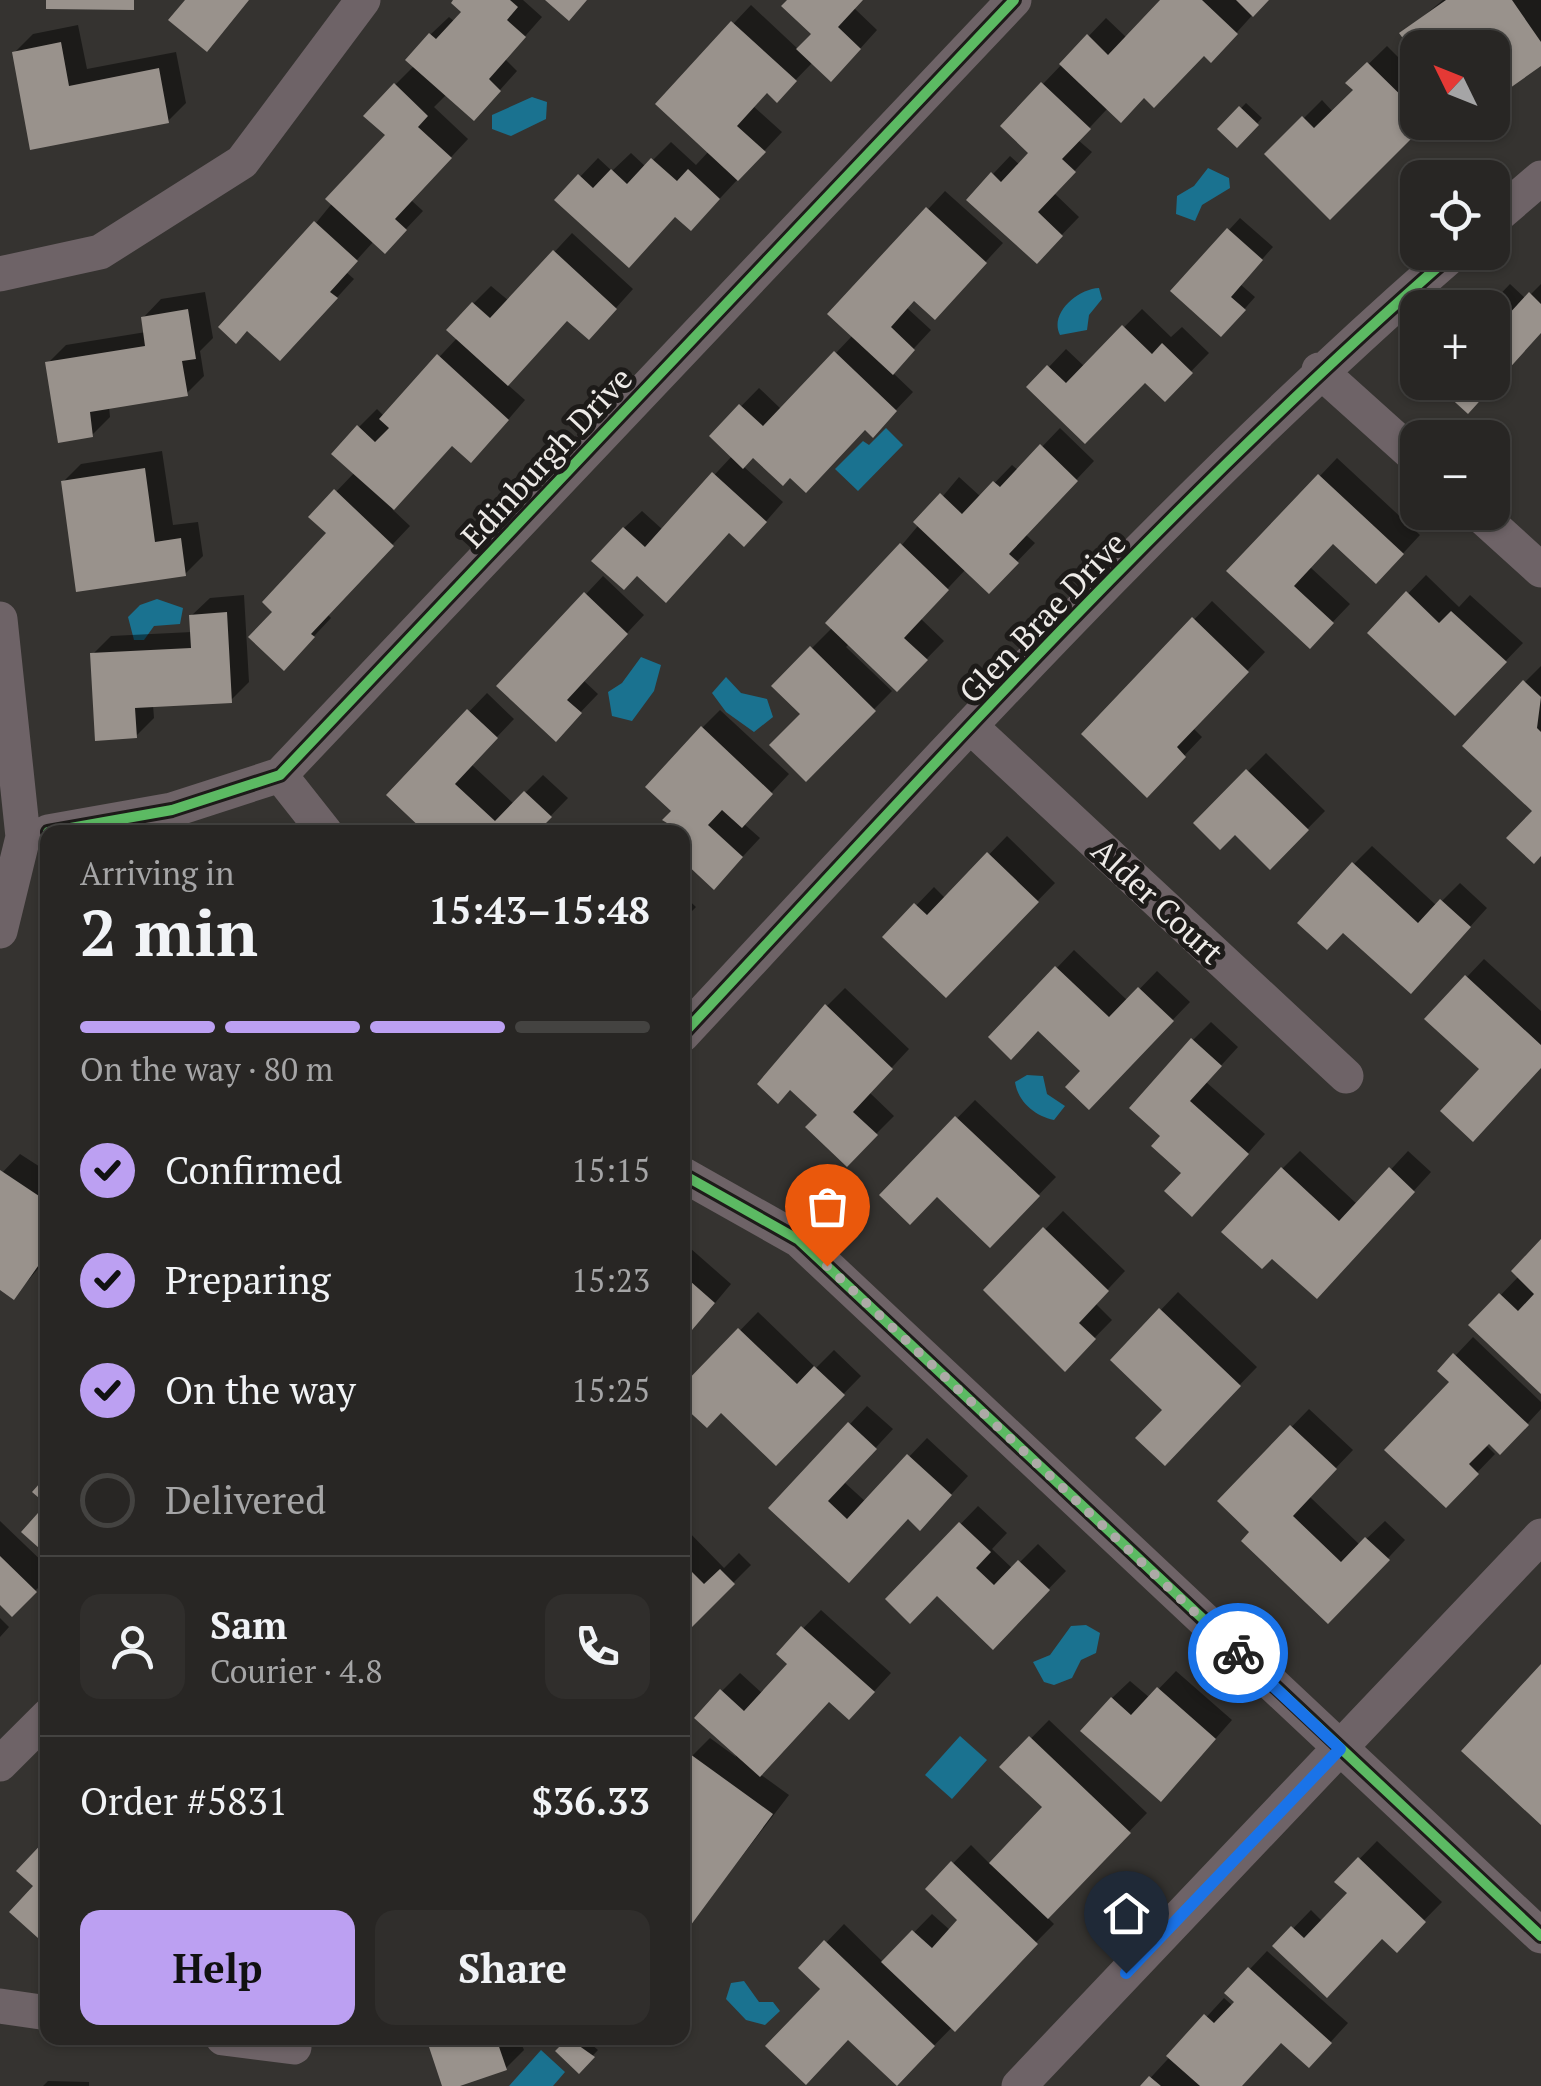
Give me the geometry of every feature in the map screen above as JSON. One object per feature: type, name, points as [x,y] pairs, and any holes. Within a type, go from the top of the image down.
[{"type":"street","points":[[0,274],[100,252],[242,162],[363,0]]},
{"type":"street","name":"Edinburgh Drive","points":[[90,825],[172,810],[280,775],[1014,0]]},
{"type":"street","points":[[1510,205],[1541,178]]},
{"type":"street","name":"Glen Brae Drive","points":[[690,1025],[970,726],[1320,370],[1435,270]]},
{"type":"street","points":[[1320,370],[1400,443]]},
{"type":"street","points":[[1497,530],[1541,570]]},
{"type":"street","points":[[0,619],[40,834],[0,931]]},
{"type":"street","name":"Alder Court","points":[[970,726],[1346,1076]]},
{"type":"street","points":[[280,775],[319,825]]},
{"type":"street","points":[[690,1179],[799,1240],[1541,1936]]},
{"type":"street","points":[[1019,2086],[1541,1536]]},
{"type":"street","points":[[0,1764],[40,1724]]},
{"type":"street","points":[[0,2006],[40,2012]]},
{"type":"street","points":[[278,2045],[294,2047]]},
{"type":"water","points":[[532,97],[547,102],[546,119],[511,136],[492,129],[492,115]]},
{"type":"water","points":[[1208,168],[1229,178],[1230,188],[1202,205],[1195,221],[1176,214],[1177,196],[1194,186]]},
{"type":"water","points":[[1099,288],[1102,299],[1089,315],[1087,330],[1060,335],[1058,319],[1067,304],[1082,293]]},
{"type":"water","points":[[886,428],[903,445],[858,491],[835,469],[863,441],[869,445]]},
{"type":"water","points":[[157,599],[183,608],[180,624],[154,626],[144,640],[134,640],[128,617],[140,605]]},
{"type":"water","points":[[641,657],[661,665],[654,691],[632,721],[612,716],[608,692],[622,683]]},
{"type":"water","points":[[726,677],[741,693],[767,699],[773,717],[754,732],[726,712],[712,693]]},
{"type":"water","points":[[1027,1075],[1043,1076],[1047,1094],[1065,1106],[1054,1120],[1034,1111],[1020,1096],[1015,1082]]},
{"type":"water","points":[[1086,1625],[1100,1633],[1096,1653],[1081,1660],[1072,1678],[1054,1685],[1044,1682],[1033,1662],[1050,1655],[1071,1626]]},
{"type":"water","points":[[960,1736],[987,1760],[952,1799],[925,1775]]},
{"type":"water","points":[[744,1981],[759,2002],[773,2002],[780,2011],[765,2025],[746,2020],[726,1999],[731,1983]]},
{"type":"water","points":[[541,2050],[565,2072],[553,2086],[509,2086]]},
{"type":"building","points":[[46,0],[134,0],[134,10],[46,9]]},
{"type":"building","points":[[185,0],[249,0],[207,52],[168,20]]},
{"type":"building","points":[[510,0],[518,7],[507,20],[526,37],[489,79],[501,91],[474,121],[405,60],[429,33],[436,39],[461,12],[451,3]]},
{"type":"building","points":[[545,0],[587,0],[569,21]]},
{"type":"building","points":[[787,0],[863,0],[838,27],[861,49],[831,82],[796,49],[811,34],[781,6]]},
{"type":"building","points":[[1160,0],[1202,0],[1238,34],[1211,63],[1204,56],[1154,108],[1144,98],[1121,123],[1059,64],[1087,34],[1108,55]]},
{"type":"building","points":[[1236,0],[1269,0],[1253,17]]},
{"type":"building","points":[[1446,0],[1512,0],[1541,42],[1541,66],[1510,88],[1510,30],[1403,30]]},
{"type":"building","points":[[731,21],[797,81],[777,103],[767,93],[737,126],[766,152],[738,181],[655,104]]},
{"type":"building","points":[[61,42],[69,86],[159,68],[169,123],[30,150],[12,52]]},
{"type":"building","points":[[1367,62],[1400,94],[1400,140],[1410,140],[1330,220],[1264,154],[1302,116],[1314,128],[1353,90],[1345,83]]},
{"type":"building","points":[[1041,82],[1091,129],[1062,159],[1076,172],[1038,212],[1063,236],[1037,264],[966,200],[991,172],[1001,182],[1028,153],[1000,126]]},
{"type":"building","points":[[394,83],[428,116],[418,127],[452,158],[395,219],[407,230],[385,254],[325,199],[385,135],[363,116]]},
{"type":"building","points":[[1239,106],[1259,125],[1237,148],[1217,129]]},
{"type":"building","points":[[651,158],[677,181],[688,169],[720,199],[691,231],[675,217],[629,268],[554,200],[578,174],[593,188],[611,169],[627,184]]},
{"type":"building","points":[[926,207],[987,263],[935,320],[914,301],[891,327],[915,350],[893,375],[827,314]]},
{"type":"building","points":[[314,221],[358,261],[330,292],[338,298],[280,361],[247,331],[236,344],[218,327]]},
{"type":"building","points":[[1227,228],[1263,260],[1231,297],[1246,310],[1221,337],[1170,291]]},
{"type":"building","points":[[553,250],[617,309],[589,340],[567,321],[508,386],[446,330],[472,302],[490,318]]},
{"type":"building","points":[[1529,292],[1541,304],[1541,333],[1510,367],[1510,313]]},
{"type":"building","points":[[188,309],[196,359],[182,361],[188,396],[90,412],[93,437],[58,443],[45,362],[145,346],[141,317]]},
{"type":"building","points":[[1122,325],[1152,354],[1162,343],[1193,373],[1165,402],[1145,383],[1085,444],[1026,387],[1047,365],[1066,383]]},
{"type":"building","points":[[834,351],[897,411],[873,438],[865,430],[806,493],[790,478],[783,486],[753,458],[743,469],[709,436],[739,404],[763,426]]},
{"type":"building","points":[[437,354],[509,420],[471,463],[452,446],[394,510],[331,454],[357,425],[375,442],[389,428],[379,419]]},
{"type":"building","points":[[1453,400],[1481,400],[1468,414]]},
{"type":"building","points":[[1040,444],[1078,481],[1009,554],[1019,563],[989,594],[913,522],[940,493],[962,514],[993,481],[1000,487]]},
{"type":"building","points":[[145,468],[155,542],[181,538],[186,576],[76,592],[61,481]]},
{"type":"building","points":[[712,472],[767,522],[744,547],[729,533],[666,603],[637,576],[624,590],[591,561],[623,527],[645,547]]},
{"type":"building","points":[[1318,474],[1404,554],[1376,584],[1333,544],[1294,586],[1334,623],[1310,649],[1226,571]]},
{"type":"building","points":[[334,489],[394,546],[311,634],[315,637],[284,671],[248,637],[272,612],[262,602],[326,533],[308,517]]},
{"type":"building","points":[[900,543],[949,590],[904,638],[928,660],[897,692],[825,623]]},
{"type":"building","points":[[1406,591],[1439,623],[1451,611],[1507,662],[1455,716],[1367,633]]},
{"type":"building","points":[[584,592],[628,634],[567,700],[582,713],[556,742],[496,686]]},
{"type":"building","points":[[227,612],[232,703],[135,708],[137,738],[95,741],[90,653],[191,648],[189,615]]},
{"type":"building","points":[[1192,617],[1249,672],[1177,747],[1186,757],[1147,798],[1081,734]]},
{"type":"building","points":[[810,646],[876,711],[806,782],[769,745],[800,714],[771,686]]},
{"type":"building","points":[[1523,680],[1541,697],[1537,728],[1541,732],[1541,856],[1534,864],[1506,838],[1532,811],[1462,746]]},
{"type":"building","points":[[467,709],[498,738],[455,784],[495,821],[524,791],[552,817],[544,825],[418,825],[386,795]]},
{"type":"building","points":[[701,726],[773,794],[742,828],[722,810],[708,825],[743,857],[714,890],[690,868],[690,825],[670,825],[662,820],[671,811],[645,787]]},
{"type":"building","points":[[1246,769],[1309,830],[1270,870],[1235,835],[1220,850],[1193,823]]},
{"type":"building","points":[[987,852],[1039,902],[946,998],[882,937],[914,903],[927,915]]},
{"type":"building","points":[[1352,862],[1418,923],[1440,899],[1471,927],[1411,994],[1343,933],[1327,950],[1297,923]]},
{"type":"building","points":[[1055,966],[1109,1017],[1138,987],[1174,1021],[1089,1110],[1065,1087],[1080,1071],[1038,1031],[1011,1060],[988,1037]]},
{"type":"building","points":[[1465,975],[1541,1045],[1541,1068],[1473,1142],[1440,1111],[1479,1069],[1424,1019]]},
{"type":"building","points":[[825,1004],[893,1069],[853,1112],[878,1135],[847,1167],[805,1127],[817,1115],[790,1090],[778,1104],[757,1084]]},
{"type":"building","points":[[1191,1038],[1222,1066],[1190,1101],[1249,1154],[1192,1217],[1164,1191],[1181,1173],[1151,1146],[1160,1136],[1129,1108]]},
{"type":"building","points":[[955,1116],[1040,1196],[990,1248],[937,1197],[910,1225],[879,1195]]},
{"type":"building","points":[[1281,1167],[1339,1221],[1389,1167],[1415,1192],[1317,1299],[1272,1259],[1262,1269],[1221,1232]]},
{"type":"building","points":[[0,1170],[40,1197],[40,1263],[14,1300],[0,1290]]},
{"type":"building","points":[[1043,1227],[1109,1291],[1079,1323],[1096,1339],[1065,1372],[983,1290]]},
{"type":"building","points":[[1541,1239],[1541,1394],[1468,1325],[1499,1293],[1518,1311],[1534,1294],[1511,1271]]},
{"type":"building","points":[[690,1281],[715,1303],[690,1328]]},
{"type":"building","points":[[1159,1308],[1241,1386],[1165,1466],[1135,1438],[1162,1410],[1110,1360]]},
{"type":"building","points":[[738,1328],[797,1384],[814,1366],[845,1395],[776,1466],[721,1413],[707,1428],[690,1412],[690,1378]]},
{"type":"building","points":[[1453,1353],[1529,1425],[1500,1455],[1489,1444],[1469,1464],[1479,1474],[1446,1508],[1384,1450],[1449,1382],[1437,1371]]},
{"type":"building","points":[[848,1422],[877,1449],[828,1501],[847,1519],[907,1454],[952,1495],[920,1531],[908,1519],[849,1583],[768,1508]]},
{"type":"building","points":[[1290,1425],[1337,1469],[1293,1516],[1341,1562],[1365,1537],[1390,1560],[1328,1624],[1241,1541],[1249,1532],[1217,1501]]},
{"type":"building","points":[[40,1483],[40,1499],[32,1492]]},
{"type":"building","points":[[40,1511],[40,1549],[21,1532]]},
{"type":"building","points":[[959,1522],[991,1552],[976,1568],[994,1585],[1018,1560],[1050,1590],[993,1650],[937,1596],[910,1624],[885,1599]]},
{"type":"building","points":[[0,1556],[37,1592],[12,1617],[0,1605]]},
{"type":"building","points":[[720,1569],[735,1584],[690,1629],[690,1570],[704,1584]]},
{"type":"building","points":[[801,1626],[875,1692],[849,1720],[829,1702],[760,1777],[694,1718],[720,1689],[744,1711],[787,1664],[776,1654]]},
{"type":"building","points":[[1541,1664],[1541,1825],[1461,1751]]},
{"type":"building","points":[[1157,1687],[1216,1739],[1161,1802],[1080,1731],[1111,1697],[1131,1715]]},
{"type":"building","points":[[1029,1736],[1131,1833],[1048,1919],[989,1863],[1042,1807],[999,1767]]},
{"type":"building","points":[[690,1754],[773,1814],[690,1926]]},
{"type":"building","points":[[40,1846],[40,1940],[9,1912],[33,1886],[16,1871]]},
{"type":"building","points":[[1358,1857],[1426,1922],[1397,1953],[1382,1939],[1327,1998],[1272,1946],[1291,1926],[1304,1938],[1347,1893],[1334,1882]]},
{"type":"building","points":[[951,1861],[1038,1944],[955,2032],[881,1962],[912,1930],[932,1948],[957,1920],[925,1889]]},
{"type":"building","points":[[824,1940],[935,2046],[897,2086],[848,2040],[806,2085],[765,2046],[820,1989],[798,1968]]},
{"type":"building","points":[[1248,1967],[1332,2043],[1309,2068],[1281,2043],[1242,2086],[1200,2086],[1166,2056],[1204,2014],[1214,2023],[1234,2002],[1224,1993]]},
{"type":"building","points":[[428,2045],[498,2045],[507,2070],[460,2086],[442,2086]]},
{"type":"building","points":[[561,2045],[578,2045],[595,2057],[579,2074],[555,2051]]},
{"type":"building","points":[[1149,2076],[1161,2086],[1140,2086]]},
{"type":"cycle path","points":[[87,825],[172,810],[280,775],[1014,0]]},
{"type":"cycle path","points":[[690,1026],[1155,535],[1253,438],[1435,270]]},
{"type":"cycle path","points":[[690,1179],[799,1240],[1541,1936]]},
{"type":"way so far","points":[[827,1266],[1238,1653]]},
{"type":"route","points":[[1126,1973],[1340,1749],[1238,1653]]}]
